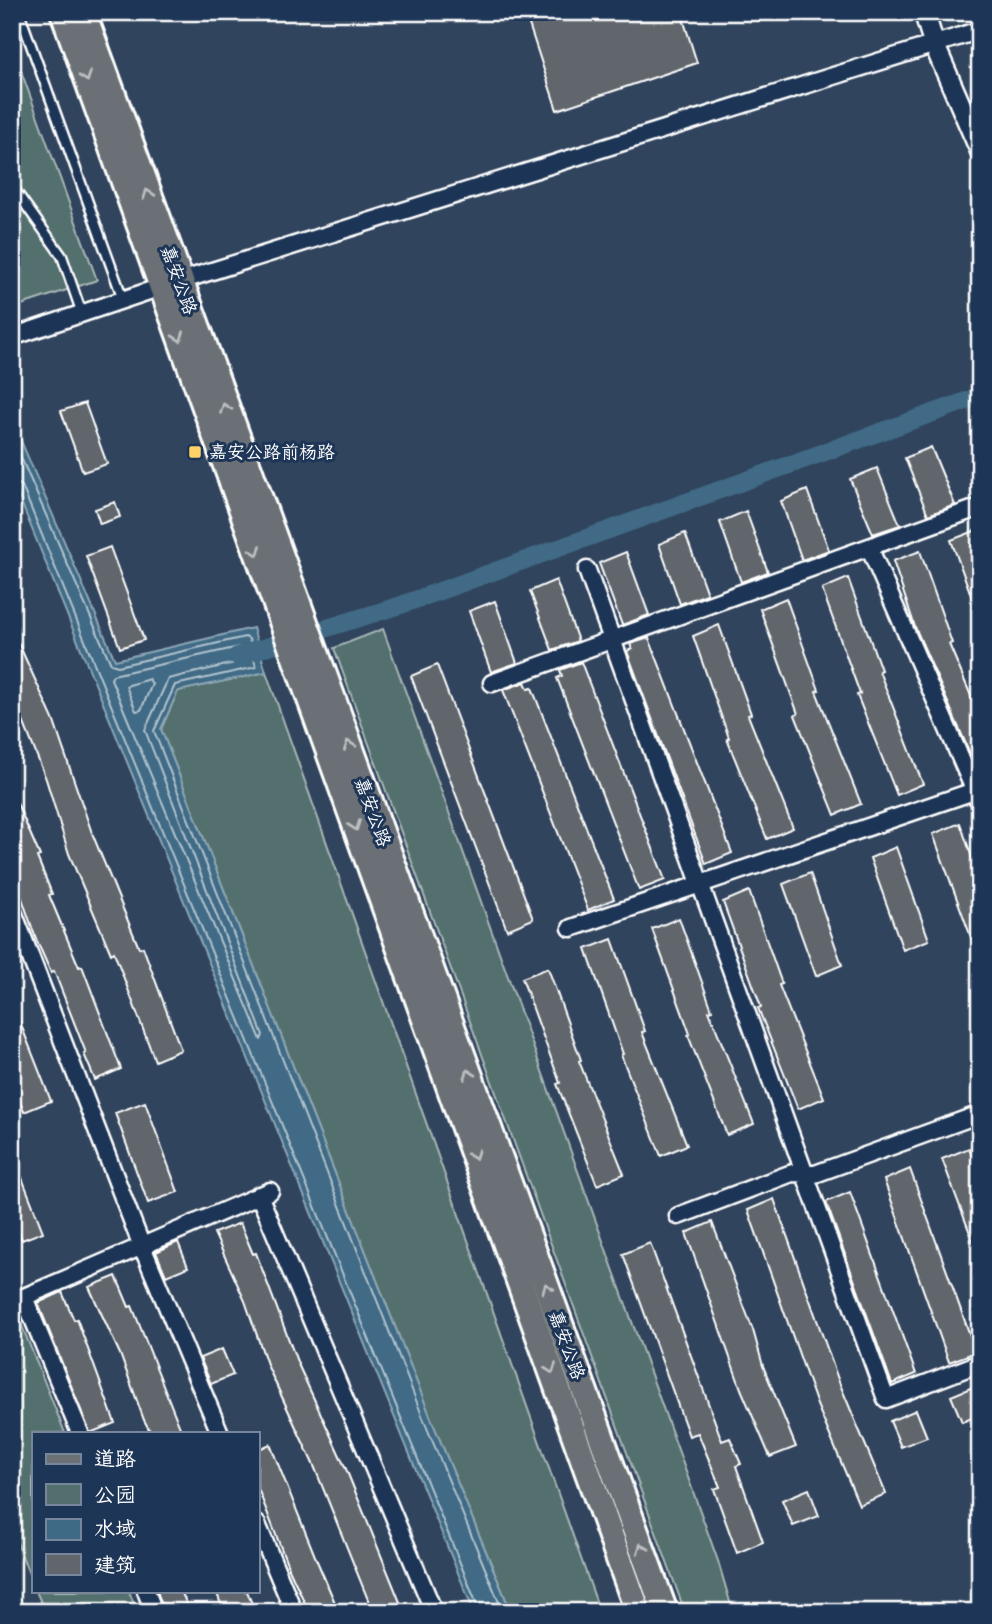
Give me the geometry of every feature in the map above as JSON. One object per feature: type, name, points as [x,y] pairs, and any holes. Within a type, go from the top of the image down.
[{"type":"main road","name":"嘉安公路","points":[[63,12],[170,284],[309,666],[665,1612]]},
{"type":"main road","name":"嘉安公路","points":[[83,12],[170,284]]},
{"type":"main road","name":"嘉安公路","points":[[309,666],[638,1612]]},
{"type":"street","points":[[925,12],[934,44],[980,150]]},
{"type":"street","points":[[12,337],[170,284],[980,30]]},
{"type":"street","points":[[492,683],[980,507]]},
{"type":"street","points":[[571,928],[978,794],[869,547]]},
{"type":"street","points":[[587,570],[802,1173],[886,1399],[980,1363]]},
{"type":"street","points":[[12,909],[141,1244],[220,1432]]},
{"type":"street","points":[[678,1216],[792,1173],[815,1174],[980,1114]]},
{"type":"street","points":[[80,1432],[24,1297],[141,1244],[264,1193],[434,1612]]},
{"type":"street","points":[[259,1529],[294,1612]]},
{"type":"street","points":[[146,1592],[154,1612]]},
{"type":"lane","points":[[19,12],[123,299]]},
{"type":"lane","points":[[12,186],[62,256],[82,314]]},
{"type":"green space","points":[[12,46],[97,280],[12,308]]},
{"type":"green space","points":[[383,629],[718,1561],[733,1612],[685,1612],[334,648]]},
{"type":"green space","points":[[266,672],[600,1612],[511,1612],[432,1421],[161,729],[178,691]]},
{"type":"green space","points":[[12,1301],[65,1432],[32,1432],[32,1581],[12,1530]]},
{"type":"green space","points":[[36,1592],[129,1592],[137,1612],[45,1612]]},
{"type":"water","points":[[12,420],[115,660],[253,628],[266,672],[178,691],[161,729],[432,1421],[511,1612],[474,1612],[12,480]]},
{"type":"building","points":[[525,12],[681,12],[697,63],[557,110]]},
{"type":"building","points":[[85,403],[107,464],[83,472],[61,411]]},
{"type":"building","points":[[931,447],[955,505],[928,515],[905,458]]},
{"type":"building","points":[[877,468],[900,525],[873,534],[850,479]]},
{"type":"building","points":[[807,490],[829,550],[802,560],[781,501]]},
{"type":"building","points":[[115,502],[120,517],[100,524],[95,509]]},
{"type":"building","points":[[746,511],[768,572],[741,582],[720,522]]},
{"type":"building","points":[[980,529],[980,617],[979,617],[951,540]]},
{"type":"building","points":[[685,533],[707,594],[680,604],[659,544]]},
{"type":"building","points":[[110,547],[144,640],[120,648],[86,556]]},
{"type":"building","points":[[920,551],[952,643],[949,644],[980,717],[980,763],[975,765],[915,627],[893,561]]},
{"type":"building","points":[[626,552],[649,615],[622,625],[599,563]]},
{"type":"building","points":[[848,578],[881,670],[879,671],[923,784],[897,795],[857,695],[860,694],[822,589]]},
{"type":"building","points":[[556,580],[578,641],[552,650],[530,591]]},
{"type":"building","points":[[786,598],[819,690],[816,691],[861,804],[835,815],[795,715],[798,714],[760,609]]},
{"type":"building","points":[[495,601],[517,663],[491,672],[469,611]]},
{"type":"building","points":[[719,625],[751,714],[748,715],[793,828],[767,839],[727,739],[729,738],[693,636]]},
{"type":"building","points":[[12,629],[53,719],[92,833],[139,948],[143,947],[181,1050],[155,1061],[114,952],[111,954],[69,854],[46,779],[12,693]]},
{"type":"building","points":[[649,638],[732,853],[706,864],[627,651],[632,649],[630,644]]},
{"type":"building","points":[[581,662],[665,880],[639,890],[557,678],[562,676],[560,670]]},
{"type":"building","points":[[437,665],[533,919],[507,930],[411,676]]},
{"type":"building","points":[[525,682],[528,689],[532,688],[614,899],[588,910],[503,690]]},
{"type":"building","points":[[13,794],[40,856],[37,857],[52,894],[49,895],[79,967],[82,966],[121,1069],[95,1080],[54,971],[51,973],[36,939],[15,878],[18,877],[12,863]]},
{"type":"building","points":[[960,823],[980,880],[979,959],[933,834]]},
{"type":"building","points":[[896,847],[929,940],[903,950],[870,858]]},
{"type":"building","points":[[810,873],[842,965],[816,976],[783,884]]},
{"type":"building","points":[[749,891],[782,984],[779,985],[824,1098],[798,1109],[758,1008],[761,1007],[723,902]]},
{"type":"building","points":[[679,918],[712,1010],[709,1011],[754,1124],[727,1135],[688,1035],[690,1034],[652,929]]},
{"type":"building","points":[[612,939],[645,1031],[642,1032],[687,1145],[661,1156],[621,1055],[623,1054],[586,949]]},
{"type":"building","points":[[548,968],[581,1060],[579,1061],[624,1174],[597,1185],[557,1084],[560,1083],[522,978]]},
{"type":"building","points":[[12,1002],[51,1101],[24,1112],[12,1083]]},
{"type":"building","points":[[145,1102],[178,1192],[148,1203],[115,1113]]},
{"type":"building","points":[[969,1148],[980,1175],[979,1257],[942,1159]]},
{"type":"building","points":[[12,1152],[43,1232],[22,1240],[12,1214]]},
{"type":"building","points":[[910,1169],[976,1352],[949,1362],[884,1180]]},
{"type":"building","points":[[850,1192],[916,1374],[892,1384],[826,1202]]},
{"type":"building","points":[[774,1199],[839,1382],[886,1494],[859,1505],[817,1405],[748,1210]]},
{"type":"building","points":[[712,1222],[753,1330],[763,1366],[796,1447],[770,1457],[741,1389],[686,1233]]},
{"type":"building","points":[[240,1223],[253,1254],[256,1253],[298,1364],[346,1469],[404,1612],[373,1612],[314,1466],[268,1367],[245,1301],[214,1233]]},
{"type":"building","points":[[178,1242],[188,1267],[166,1276],[156,1252]]},
{"type":"building","points":[[650,1243],[722,1441],[730,1438],[741,1464],[736,1466],[763,1542],[737,1553],[714,1489],[720,1487],[698,1433],[689,1436],[623,1254]]},
{"type":"building","points":[[116,1276],[129,1307],[132,1306],[182,1432],[150,1432],[120,1354],[89,1287]]},
{"type":"building","points":[[62,1292],[74,1320],[77,1319],[115,1423],[90,1432],[38,1303]]},
{"type":"building","points":[[222,1349],[233,1375],[211,1384],[200,1358]]},
{"type":"building","points":[[980,1384],[980,1415],[962,1422],[951,1396]]},
{"type":"building","points":[[916,1410],[927,1437],[901,1447],[890,1421]]},
{"type":"building","points":[[270,1444],[339,1612],[309,1612],[259,1491],[259,1449]]},
{"type":"building","points":[[809,1489],[819,1516],[793,1526],[782,1500]]},
{"type":"building","points":[[157,1592],[181,1592],[189,1609],[164,1612]]},
{"type":"building","points":[[216,1592],[247,1592],[255,1612],[224,1612]]},
{"type":"waterway","points":[[237,656],[401,605],[980,396]]},
{"type":"place","name":"嘉安公路前杨路","points":[[195,452]]}]
